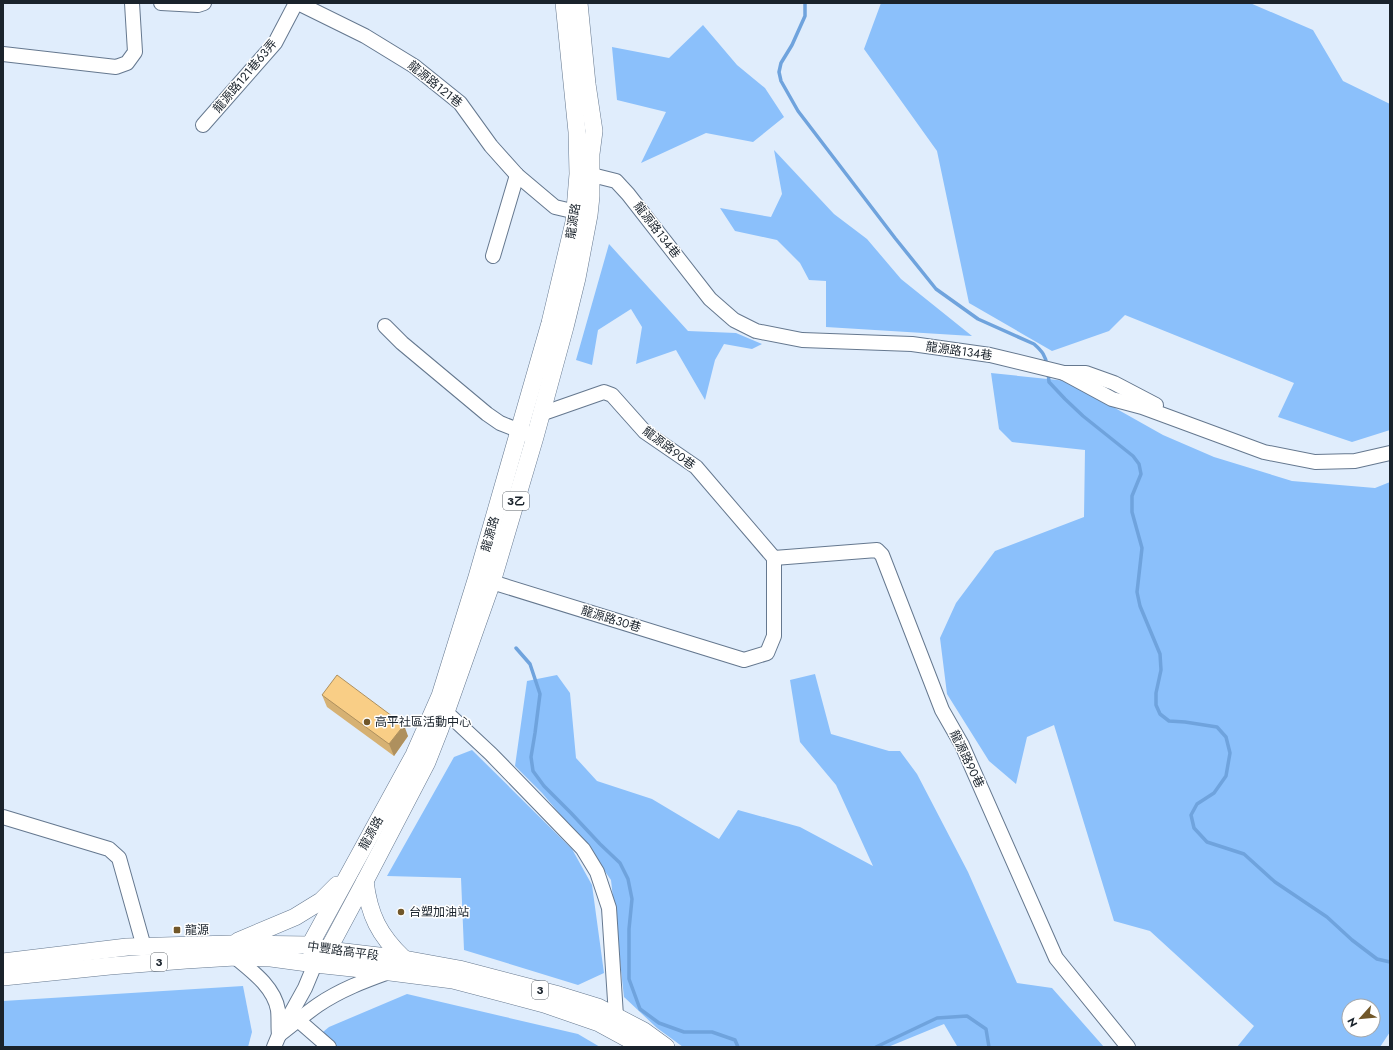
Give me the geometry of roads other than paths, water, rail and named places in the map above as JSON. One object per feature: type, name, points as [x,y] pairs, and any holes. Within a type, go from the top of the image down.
[{"type":"main road","name":"3乙","points":[[564,3],[576,132],[585,174]]},
{"type":"main road","name":"3乙","points":[[315,964],[328,950],[427,762],[446,712],[527,434],[541,414],[565,327],[577,278],[585,174],[591,154],[594,131],[587,84],[579,3]]},
{"type":"main road","name":"龍源路","points":[[527,434],[552,316],[582,214]]},
{"type":"main road","name":"龍源路","points":[[310,945],[414,755],[440,696],[484,580]]},
{"type":"main road","points":[[233,950],[295,917],[321,901],[350,872]]},
{"type":"main road","points":[[365,881],[367,898],[378,928],[390,946],[404,959]]},
{"type":"main road","points":[[310,945],[315,964]]},
{"type":"main road","name":"中豐路高平段","points":[[3,977],[145,955],[310,945],[328,950],[404,959],[459,969],[559,995],[598,1007],[644,1031],[666,1047]]},
{"type":"main road","name":"中豐路高平段","points":[[3,962],[127,947],[145,955]]},
{"type":"main road","name":"中豐路高平段","points":[[233,950],[271,958],[453,980],[544,1004],[599,1023],[643,1047]]},
{"type":"street","points":[[3,54],[116,67],[127,63],[135,52],[132,3]]},
{"type":"street","points":[[161,3],[198,5],[204,3]]},
{"type":"street","name":"龍源路121巷63弄","points":[[203,125],[275,43],[297,3]]},
{"type":"street","name":"龍源路121巷","points":[[297,3],[365,36],[414,66],[460,103],[491,146],[517,175],[555,207],[582,214]]},
{"type":"street","name":"龍源路134巷","points":[[585,174],[616,181],[628,194],[710,299],[734,320],[756,331],[802,340],[912,344],[990,355],[1061,372],[1086,372],[1114,383],[1201,428],[1264,452],[1315,462],[1355,461],[1390,453]]},
{"type":"street","points":[[493,256],[517,175]]},
{"type":"street","points":[[385,326],[402,343],[487,414],[500,423],[527,434]]},
{"type":"street","name":"龍源路90巷","points":[[541,414],[604,392],[612,395],[645,432],[696,467],[774,558],[877,550],[882,555],[942,710],[962,746],[1056,958],[1128,1047]]},
{"type":"street","name":"龍源路30巷","points":[[484,580],[744,660],[767,653],[774,636],[774,558]]},
{"type":"street","points":[[446,712],[492,754],[583,849],[596,872],[609,908],[616,1016]]},
{"type":"street","points":[[3,817],[109,849],[119,858],[145,955]]},
{"type":"street","points":[[233,950],[274,996],[278,1010],[276,1041]]},
{"type":"street","points":[[276,1041],[305,988],[315,964]]},
{"type":"street","points":[[276,1041],[298,1020],[318,1004],[357,983],[390,972]]},
{"type":"street","points":[[298,1020],[329,1047]]},
{"type":"waterway","points":[[805,3],[805,16],[792,45],[781,63],[779,72],[781,81],[798,111],[936,289],[978,319],[1034,344],[1046,359],[1047,366]]},
{"type":"waterway","points":[[1048,372],[1049,382],[1065,399],[1083,416],[1133,456],[1139,464],[1141,474],[1132,496],[1132,512],[1142,548],[1137,592],[1140,606],[1160,654],[1161,670],[1156,693],[1156,705],[1160,714],[1169,721],[1217,727],[1226,737],[1230,753],[1226,776],[1214,793],[1197,804],[1191,815],[1194,828],[1207,842],[1244,854],[1275,882],[1327,917],[1352,940],[1377,959],[1390,962]]},
{"type":"waterway","points":[[516,648],[530,664],[540,694],[531,757],[533,771],[544,786],[620,863],[628,879],[632,899],[629,929],[629,979],[640,1009],[659,1023],[684,1032],[712,1032],[735,1040],[738,1047]]},
{"type":"waterway","points":[[876,1047],[937,1018],[967,1016],[986,1029],[989,1047]]},
{"type":"place","name":"高平社區活動中心","points":[[367,722]]},
{"type":"place","name":"台塑加油站","points":[[401,912]]},
{"type":"place","name":"龍源","points":[[177,930]]}]
